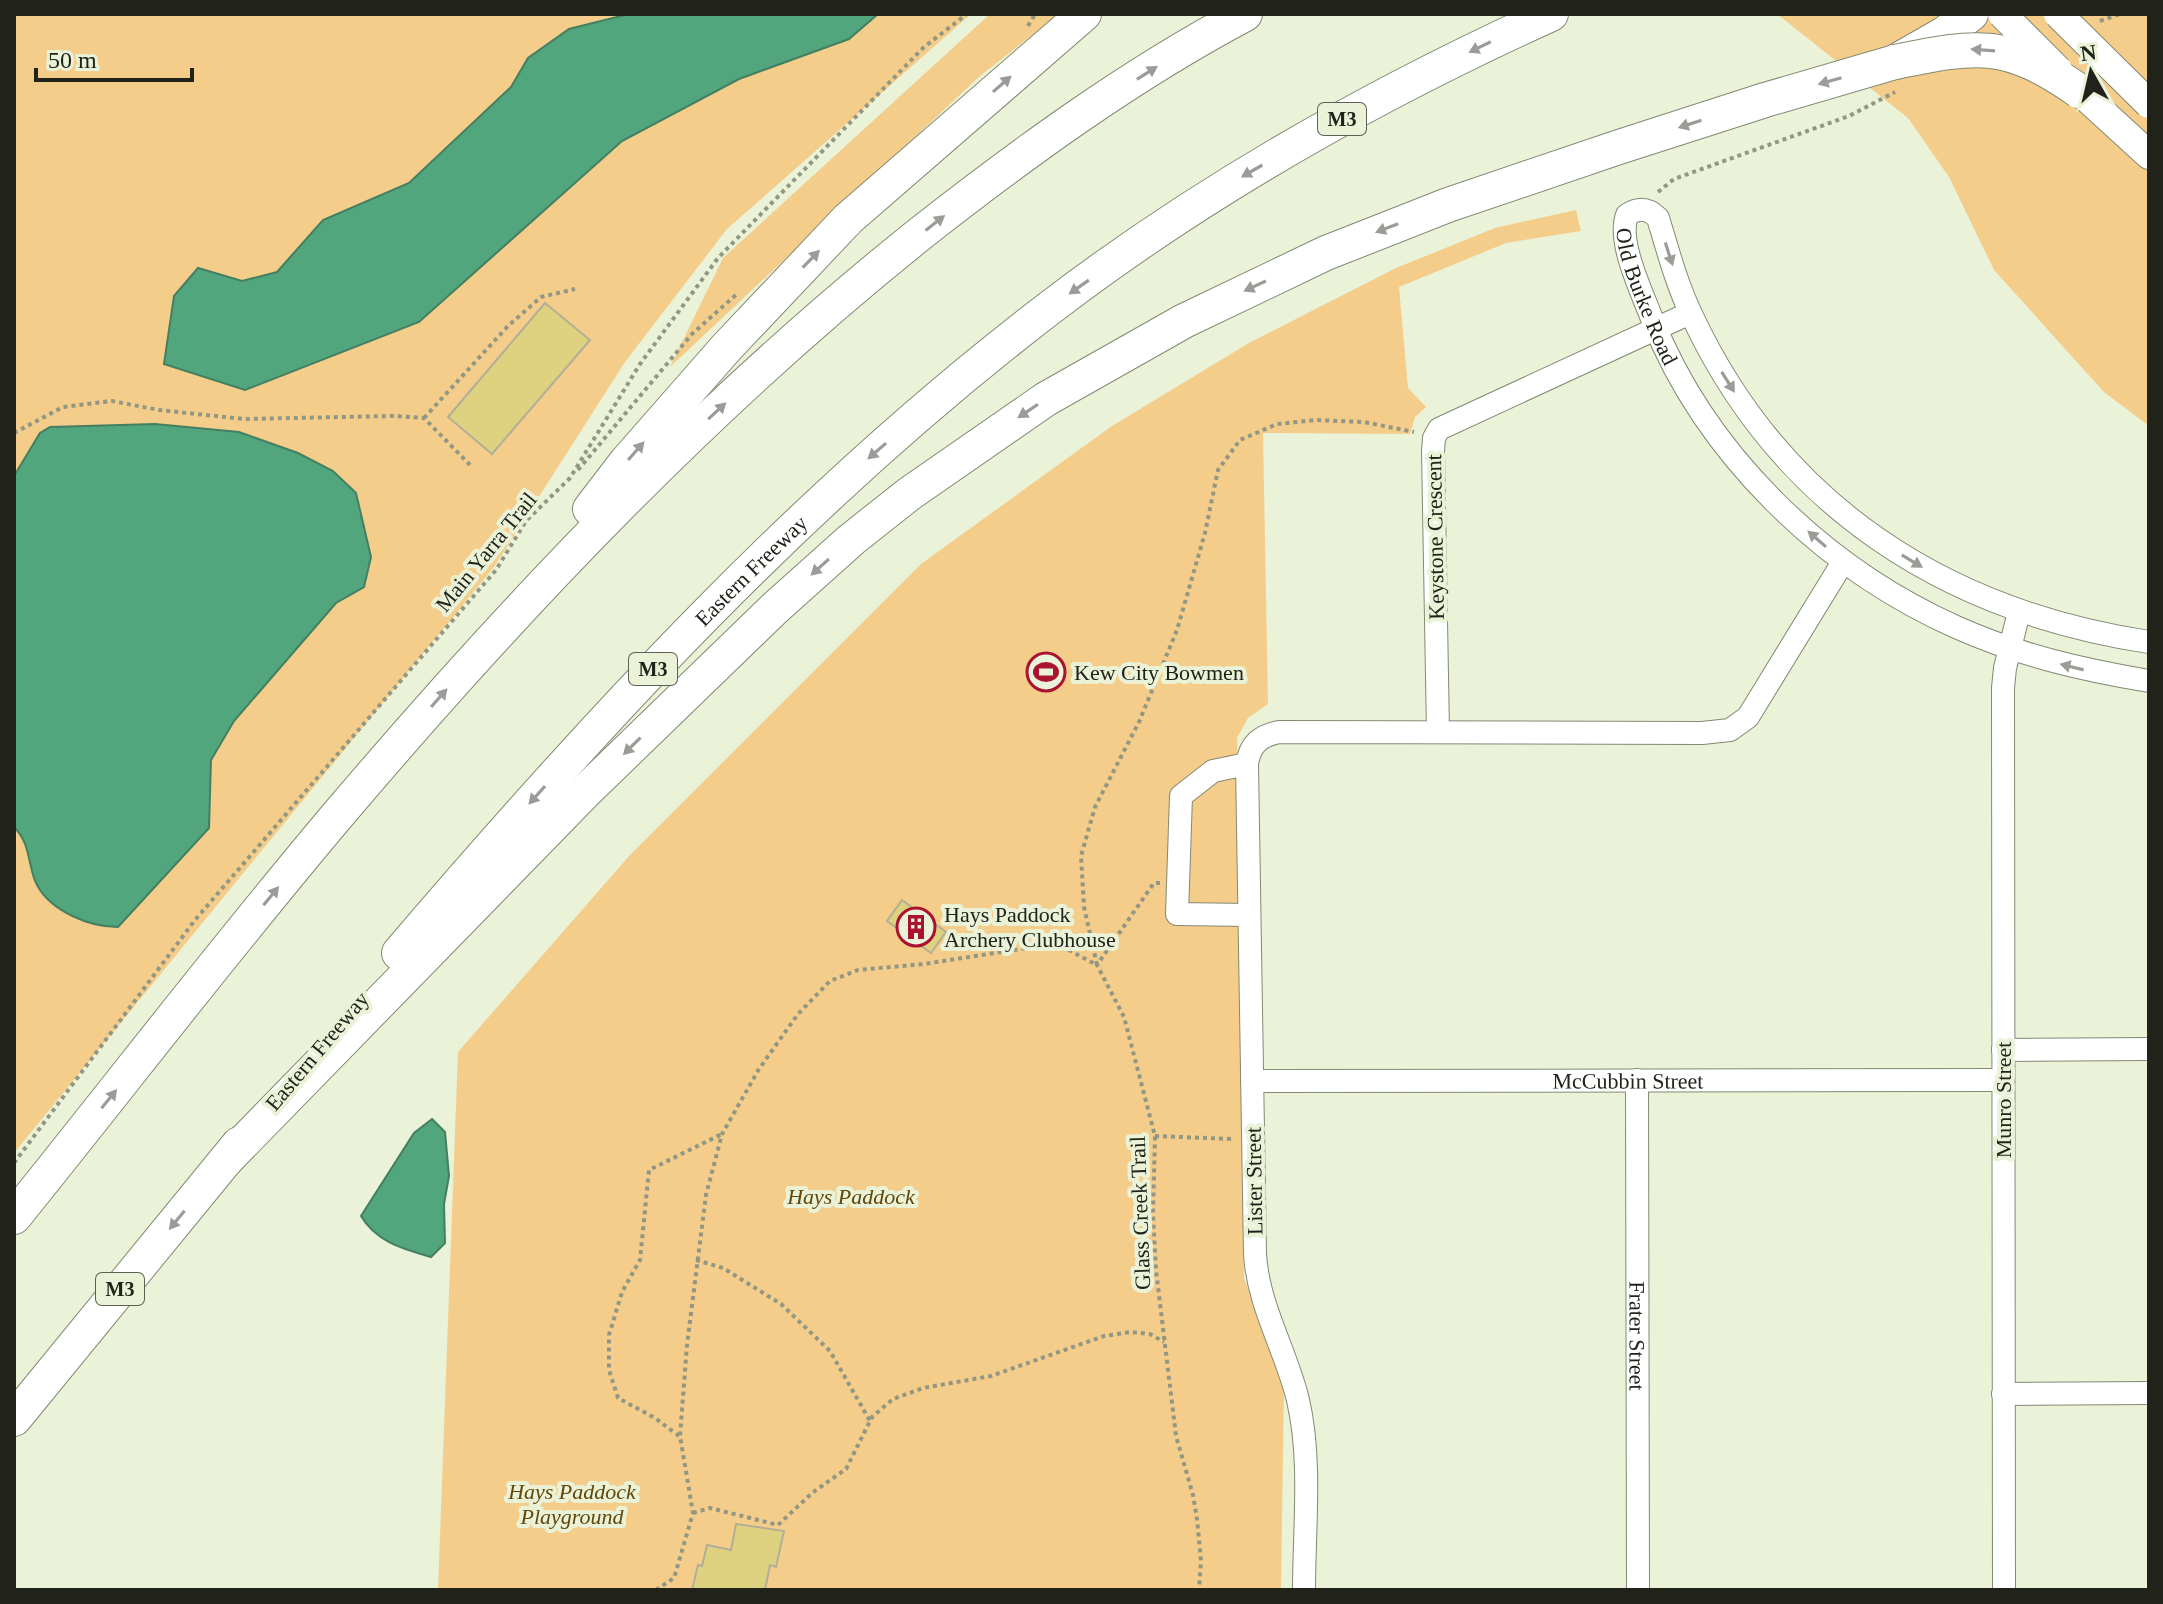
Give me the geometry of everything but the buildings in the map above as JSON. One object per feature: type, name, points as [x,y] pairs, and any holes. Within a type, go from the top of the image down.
[{"type":"highway","points":[[485,646],[626,462],[848,219],[1084,14]]},
{"type":"highway","points":[[14,1217],[341,811],[485,646],[579,545],[679,446],[774,357],[874,271],[976,190],[1066,125],[1245,14]]},
{"type":"highway","name":"Eastern Freeway","points":[[14,1419],[226,1160],[494,842],[660,661],[769,550],[933,403],[1053,305],[1233,182],[1411,81],[1551,14]]},
{"type":"highway","points":[[1901,74],[1971,14]]},
{"type":"highway","points":[[226,1160],[588,789],[717,662],[851,540],[978,444],[1115,357],[1326,253],[1460,201],[1765,100],[1901,74],[1952,50],[1980,49],[2016,54],[2045,67],[2079,91]]},
{"type":"main road","points":[[2002,14],[2149,155]]},
{"type":"main road","points":[[2058,14],[2149,104]]},
{"type":"street","name":"Old Burke Road","points":[[2149,642],[2103,635],[2019,612],[1968,591],[1919,566],[1841,513],[1763,431],[1709,351],[1690,313],[1658,218],[1652,212],[1636,209],[1627,215],[1623,231],[1641,289],[1657,330],[1690,393],[1719,438],[1749,475],[1788,514],[1843,562],[1907,603],[1957,628],[2010,648],[2085,670],[2149,681]]},
{"type":"street","name":"Keystone Crescent","points":[[1438,732],[1434,438],[1444,425],[1690,313]]},
{"type":"street","points":[[1249,915],[1177,914],[1181,796],[1213,771],[1247,764],[1253,745],[1261,737],[1279,732],[1702,733],[1730,730],[1748,717],[1843,562]]},
{"type":"street","name":"Munro Street","points":[[2004,1590],[2003,688],[2019,612]]},
{"type":"street","name":"Lister Street","points":[[1247,764],[1255,1254],[1259,1289],[1297,1397],[1305,1434],[1304,1590]]},
{"type":"street","points":[[2003,1050],[2149,1049]]},
{"type":"street","name":"Frater Street","points":[[1637,1080],[1638,1590]]},
{"type":"street","name":"McCubbin Street","points":[[1252,1081],[2003,1080]]},
{"type":"street","points":[[2003,1394],[2149,1393]]},
{"type":"path","name":"Main Yarra Trail","points":[[14,1163],[195,920],[496,570],[526,521],[570,478],[640,364],[718,258],[924,47],[967,14]]},
{"type":"path","points":[[1028,26],[1035,14]]},
{"type":"path","points":[[2092,24],[2120,14]]},
{"type":"path","points":[[1636,209],[1674,179],[1849,116],[1901,74]]},
{"type":"path","points":[[424,418],[508,326],[541,297],[575,289]]},
{"type":"path","points":[[14,433],[63,407],[112,401],[159,410],[244,419],[424,418],[472,467]]},
{"type":"path","name":"Glass Creek Trail","points":[[1199,1590],[1201,1561],[1193,1495],[1176,1436],[1164,1342],[1153,1214],[1155,1136],[1124,1017],[1097,965],[1084,907],[1081,856],[1095,807],[1139,722],[1177,630],[1205,533],[1218,470],[1240,440],[1277,424],[1316,420],[1364,422],[1434,438]]},
{"type":"path","points":[[656,1590],[674,1578],[693,1513],[680,1436],[696,1260],[706,1195],[722,1134],[766,1058],[798,1014],[830,981],[858,970],[924,964],[1027,948],[1063,947],[1097,965],[1154,883],[1178,884]]},
{"type":"path","points":[[680,1436],[618,1398],[609,1370],[609,1335],[622,1292],[640,1260],[649,1170],[722,1134]]},
{"type":"path","points":[[1155,1136],[1253,1140]]},
{"type":"path","points":[[696,1260],[723,1268],[781,1304],[830,1351],[870,1421]]},
{"type":"path","points":[[693,1513],[710,1508],[778,1525],[812,1493],[846,1469],[870,1421],[893,1399],[923,1388],[991,1376],[1104,1336],[1131,1332],[1150,1334],[1164,1342]]},
{"type":"green space","points":[[14,14],[971,14],[727,229],[625,362],[494,567],[14,1153]]},
{"type":"green space","points":[[990,14],[1059,14],[980,76],[670,367],[723,258]]},
{"type":"green space","points":[[1777,14],[2149,14],[2149,426],[2104,392],[1994,270],[1949,177],[1908,118]]},
{"type":"green space","name":"Hays Paddock","points":[[1576,210],[1581,231],[1506,243],[1399,287],[1408,388],[1426,407],[1415,417],[1410,434],[1263,433],[1268,704],[1248,718],[1237,738],[1244,1278],[1284,1386],[1281,1590],[438,1590],[458,1052],[630,855],[921,564],[1112,426],[1249,343],[1396,268],[1495,228]]},
{"type":"shaded area","points":[[629,14],[878,14],[849,39],[739,79],[622,141],[419,322],[245,390],[164,364],[174,296],[198,268],[242,281],[277,272],[323,220],[409,183],[511,87],[528,58],[569,29]]},
{"type":"shaded area","points":[[155,424],[239,432],[298,453],[333,471],[356,493],[371,557],[364,587],[336,603],[234,721],[211,760],[209,828],[118,927],[83,921],[51,903],[37,885],[27,848],[14,827],[14,476],[40,433],[50,427]]},
{"type":"shaded area","points":[[432,1119],[445,1132],[449,1176],[444,1204],[445,1243],[431,1257],[383,1238],[361,1216],[414,1133]]},
{"type":"place","name":"Kew City Bowmen","points":[[1046,672]]},
{"type":"place","name":"Hays Paddock Archery Clubhouse","points":[[916,927]]},
{"type":"park label","name":"Hays Paddock Playground","points":[[572,1504]]}]
